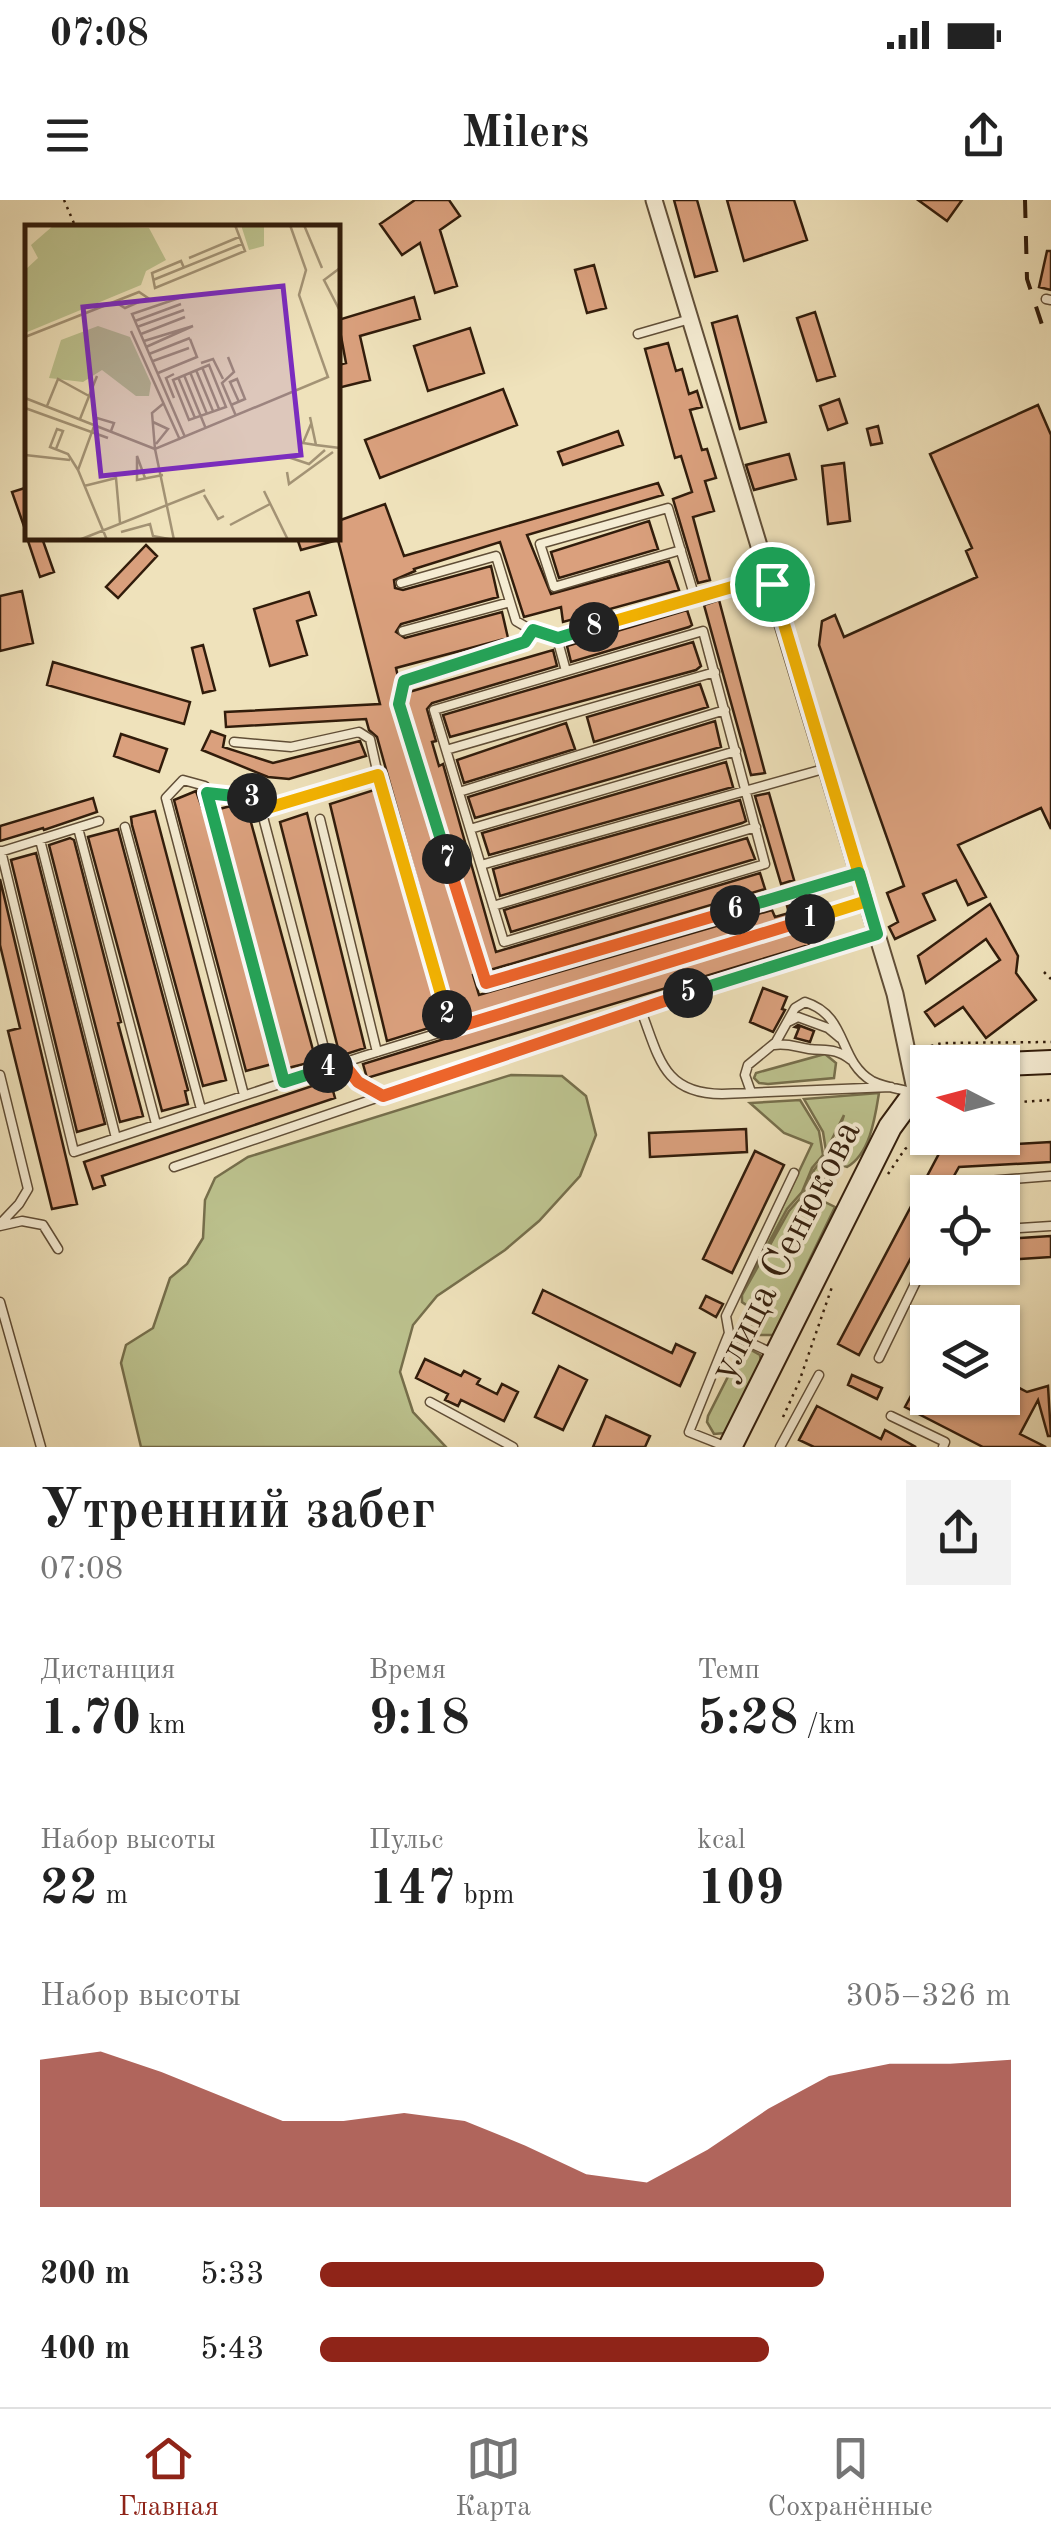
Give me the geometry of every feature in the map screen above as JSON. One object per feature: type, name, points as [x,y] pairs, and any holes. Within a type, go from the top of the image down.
[{"type":"main road","points":[[1020,1063],[1051,1062]]},
{"type":"main road","name":"улица Сенюкова","points":[[729,1447],[890,1127],[910,1103]]},
{"type":"street","points":[[654,200],[910,1047]]},
{"type":"lane","points":[[638,334],[690,318]]},
{"type":"lane","points":[[681,550],[554,588],[540,544],[668,508],[696,598]]},
{"type":"lane","points":[[401,583],[496,556],[516,620],[558,638],[770,576]]},
{"type":"lane","points":[[403,631],[510,602]]},
{"type":"lane","points":[[533,630],[525,642],[404,681],[399,704],[486,983],[859,873]]},
{"type":"lane","points":[[704,631],[714,672],[765,864],[504,942],[434,710],[704,631]]},
{"type":"lane","points":[[558,638],[566,671]]},
{"type":"lane","points":[[446,750],[714,672]]},
{"type":"lane","points":[[459,792],[724,710]]},
{"type":"lane","points":[[234,742],[290,747],[359,732],[370,739],[451,1029]]},
{"type":"lane","points":[[470,828],[736,750]]},
{"type":"lane","points":[[481,865],[827,768]]},
{"type":"lane","points":[[261,810],[378,775]]},
{"type":"lane","points":[[244,1095],[166,798],[182,780],[205,786],[284,1082]]},
{"type":"lane","points":[[207,793],[258,798],[330,1067]]},
{"type":"lane","points":[[320,819],[377,1052]]},
{"type":"lane","points":[[98,821],[0,852],[74,1152],[377,1052],[867,901]]},
{"type":"lane","points":[[125,827],[202,1110]]},
{"type":"lane","points":[[78,828],[156,1124]]},
{"type":"lane","points":[[493,906],[756,828]]},
{"type":"lane","points":[[40,840],[116,1138]]},
{"type":"lane","points":[[174,1167],[640,1008],[877,934]]},
{"type":"lane","points":[[784,1029],[794,1008],[805,1002],[826,1011],[854,1063]]},
{"type":"lane","points":[[640,1008],[667,1074],[694,1092],[910,1088]]},
{"type":"lane","points":[[751,1092],[745,1075],[748,1065],[771,1046],[792,1019],[801,1018],[828,1028],[844,1041]]},
{"type":"lane","points":[[771,1046],[789,1043],[834,1050],[873,1081],[891,1087]]},
{"type":"lane","points":[[343,1063],[358,1082],[383,1096]]},
{"type":"lane","points":[[0,1075],[28,1189],[0,1225]]},
{"type":"lane","points":[[729,1447],[689,1432],[729,1333],[726,1316],[794,1174]]},
{"type":"lane","points":[[1020,1178],[1051,1176]]},
{"type":"lane","points":[[0,1225],[22,1221],[43,1225],[58,1249]]},
{"type":"lane","points":[[1020,1228],[1051,1226]]},
{"type":"lane","points":[[879,1358],[914,1285]]},
{"type":"lane","points":[[0,1302],[41,1447]]},
{"type":"lane","points":[[729,1333],[776,1355]]},
{"type":"lane","points":[[780,1447],[818,1375]]},
{"type":"lane","points":[[430,1402],[514,1447]]},
{"type":"lane","points":[[891,1416],[945,1442],[943,1447]]},
{"type":"path","points":[[64,200],[75,225]]},
{"type":"path","points":[[1044,972],[1051,980]]},
{"type":"path","points":[[935,1045],[1051,1042]]},
{"type":"path","points":[[1020,1103],[1051,1100]]},
{"type":"path","points":[[886,1176],[910,1145]]},
{"type":"path","points":[[777,1431],[799,1382],[832,1284]]},
{"type":"green space","points":[[825,1054],[836,1063],[834,1078],[768,1084],[754,1078],[756,1073]]},
{"type":"green space","points":[[511,1075],[562,1076],[586,1096],[596,1135],[580,1176],[539,1221],[505,1250],[437,1296],[413,1325],[400,1372],[413,1412],[446,1447],[141,1447],[121,1363],[126,1345],[153,1328],[170,1278],[187,1264],[203,1238],[205,1200],[215,1178],[248,1157]]},
{"type":"green space","points":[[879,1093],[870,1135],[855,1161],[847,1167],[828,1161],[826,1155],[834,1145],[844,1115],[826,1151],[823,1132],[804,1099]]},
{"type":"green space","points":[[800,1100],[819,1131],[823,1155],[812,1168],[802,1192],[787,1209],[741,1294],[812,1144],[784,1133],[750,1103]]},
{"type":"green space","points":[[824,1158],[826,1163],[817,1174],[824,1178],[817,1198],[835,1207],[773,1335],[759,1335],[751,1327],[758,1313],[742,1302],[742,1295]]},
{"type":"green space","points":[[751,1350],[760,1355],[761,1362],[725,1433],[714,1434],[708,1416],[741,1351]]},
{"type":"building","points":[[415,200],[449,200],[460,216],[440,230],[457,286],[435,293],[420,243],[402,255],[380,224]]},
{"type":"building","points":[[674,200],[697,200],[717,271],[695,277]]},
{"type":"building","points":[[727,200],[794,200],[807,240],[744,261]]},
{"type":"building","points":[[918,200],[962,200],[947,221]]},
{"type":"building","points":[[1047,251],[1051,251],[1051,290],[1039,287]]},
{"type":"building","points":[[594,265],[606,308],[587,313],[575,270]]},
{"type":"building","points":[[414,297],[420,319],[360,336],[370,380],[340,388],[340,364],[346,363],[340,319]]},
{"type":"building","points":[[815,312],[835,376],[817,381],[797,318]]},
{"type":"building","points":[[737,316],[766,422],[740,429],[712,323]]},
{"type":"building","points":[[470,328],[484,373],[428,391],[414,346]]},
{"type":"building","points":[[668,343],[676,371],[682,369],[689,394],[697,391],[702,407],[690,410],[702,450],[707,449],[716,478],[705,481],[714,511],[693,517],[710,580],[698,583],[673,499],[692,492],[681,456],[675,458],[645,349]]},
{"type":"building","points":[[503,389],[517,425],[380,478],[365,440]]},
{"type":"building","points":[[839,399],[847,423],[828,430],[820,406]]},
{"type":"building","points":[[1038,405],[1051,435],[1051,829],[1041,808],[958,845],[986,897],[968,905],[956,880],[923,894],[935,920],[895,939],[889,927],[898,922],[887,893],[904,886],[819,645],[822,621],[835,615],[844,637],[977,577],[966,551],[972,548],[930,454]]},
{"type":"building","points":[[878,426],[882,443],[871,445],[867,429]]},
{"type":"building","points":[[618,431],[623,445],[563,465],[558,452]]},
{"type":"building","points":[[789,454],[796,479],[754,490],[746,465]]},
{"type":"building","points":[[844,463],[850,521],[828,524],[822,466]]},
{"type":"building","points":[[658,483],[663,495],[527,535],[551,594],[669,561],[679,590],[563,622],[561,607],[524,617],[500,542],[414,569],[394,580],[395,588],[403,590],[491,566],[498,597],[401,624],[396,632],[405,638],[502,612],[508,638],[396,668],[398,677],[392,702],[479,995],[772,910],[775,917],[789,913],[787,906],[802,902],[806,912],[456,1020],[377,737],[369,730],[366,719],[226,727],[225,712],[380,704],[338,540],[340,520],[385,504],[404,556]]},
{"type":"building","points":[[25,488],[25,529],[12,492]]},
{"type":"building","points":[[649,521],[658,549],[559,578],[551,552]]},
{"type":"building","points":[[28,540],[43,540],[54,572],[40,577]]},
{"type":"building","points":[[298,540],[334,540],[334,541],[301,550]]},
{"type":"building","points":[[146,545],[157,556],[118,598],[106,587]]},
{"type":"building","points":[[22,591],[33,643],[0,651],[0,596]]},
{"type":"building","points":[[309,592],[316,615],[297,621],[307,655],[270,666],[254,609]]},
{"type":"building","points":[[719,600],[765,773],[751,775],[704,605]]},
{"type":"building","points":[[687,610],[692,625],[689,627],[571,662],[567,646]]},
{"type":"building","points":[[693,642],[701,666],[696,670],[450,737],[443,715]]},
{"type":"building","points":[[203,645],[215,690],[203,693],[192,648]]},
{"type":"building","points":[[553,650],[557,666],[432,703],[427,709],[436,741],[432,742],[439,766],[443,764],[496,952],[760,873],[765,889],[490,970],[407,704],[409,692]]},
{"type":"building","points":[[53,662],[190,702],[184,724],[47,685]]},
{"type":"building","points":[[700,684],[708,707],[594,742],[587,717]]},
{"type":"building","points":[[715,721],[721,747],[475,818],[468,797]]},
{"type":"building","points":[[566,723],[575,749],[464,783],[457,760]]},
{"type":"building","points":[[211,731],[225,736],[223,747],[273,763],[360,741],[366,756],[289,779],[268,777],[202,750]]},
{"type":"building","points":[[121,734],[167,749],[159,772],[114,756]]},
{"type":"building","points":[[726,762],[733,787],[489,855],[482,833]]},
{"type":"building","points":[[374,790],[442,1024],[387,1041],[330,804]]},
{"type":"building","points":[[196,791],[272,1064],[246,1071],[174,800]]},
{"type":"building","points":[[769,793],[794,880],[781,884],[755,796]]},
{"type":"building","points":[[93,798],[97,812],[0,841],[0,826]]},
{"type":"building","points":[[740,800],[746,821],[742,823],[500,896],[493,869]]},
{"type":"building","points":[[246,804],[316,1061],[288,1068],[219,809]]},
{"type":"building","points":[[155,811],[226,1080],[203,1086],[132,825],[131,817]]},
{"type":"building","points":[[307,813],[365,1048],[340,1056],[280,822]]},
{"type":"building","points":[[118,829],[188,1090],[188,1104],[162,1111],[88,837]]},
{"type":"building","points":[[747,838],[755,859],[511,932],[504,910]]},
{"type":"building","points":[[74,840],[143,1116],[120,1122],[49,845]]},
{"type":"building","points":[[36,853],[105,1124],[77,1132],[11,860]]},
{"type":"building","points":[[0,879],[77,1204],[52,1209],[8,1031],[20,1028],[0,945]]},
{"type":"building","points":[[990,904],[1018,956],[1016,973],[1036,1000],[986,1038],[963,1007],[935,1026],[925,1012],[1000,960],[986,939],[926,983],[918,956]]},
{"type":"building","points":[[804,928],[809,945],[367,1078],[363,1064]]},
{"type":"building","points":[[763,988],[787,997],[773,1032],[750,1022]]},
{"type":"building","points":[[798,1025],[814,1031],[810,1042],[795,1038]]},
{"type":"building","points":[[330,1080],[335,1098],[102,1176],[105,1185],[93,1189],[84,1162]]},
{"type":"building","points":[[746,1129],[747,1152],[650,1157],[649,1133]]},
{"type":"building","points":[[1051,1142],[1051,1162],[959,1167],[955,1175],[928,1175],[938,1155],[1020,1155],[1020,1144]]},
{"type":"building","points":[[755,1151],[784,1165],[732,1273],[703,1259]]},
{"type":"building","points":[[910,1208],[910,1260],[859,1355],[838,1344]]},
{"type":"building","points":[[1051,1236],[1051,1257],[1020,1259],[1020,1238]]},
{"type":"building","points":[[543,1290],[672,1353],[676,1344],[695,1353],[680,1386],[533,1313]]},
{"type":"building","points":[[706,1296],[723,1304],[716,1317],[700,1308]]},
{"type":"building","points":[[425,1359],[461,1376],[464,1371],[480,1379],[477,1384],[497,1394],[502,1384],[518,1392],[504,1421],[461,1400],[458,1406],[445,1400],[448,1394],[416,1378]]},
{"type":"building","points":[[559,1366],[587,1380],[563,1430],[535,1417]]},
{"type":"building","points":[[852,1375],[882,1388],[877,1399],[848,1385]]},
{"type":"building","points":[[1048,1386],[1051,1436],[1038,1400],[1020,1434],[1046,1447],[983,1447],[921,1415],[1020,1415],[1020,1388],[1027,1392]]},
{"type":"building","points":[[817,1406],[881,1439],[885,1430],[916,1447],[814,1447],[799,1440]]},
{"type":"building","points":[[606,1416],[650,1436],[645,1447],[593,1447]]},
{"type":"railway","points":[[1025,200],[1027,279],[1047,340]]},
{"type":"route","points":[[772,584],[770,576],[558,638],[533,630],[525,642],[404,681],[399,704],[486,983],[859,873],[877,934],[640,1008],[383,1096],[358,1082],[343,1063],[284,1082],[207,793],[258,798],[261,810],[378,775],[451,1029],[867,901],[859,873],[772,584]]}]
